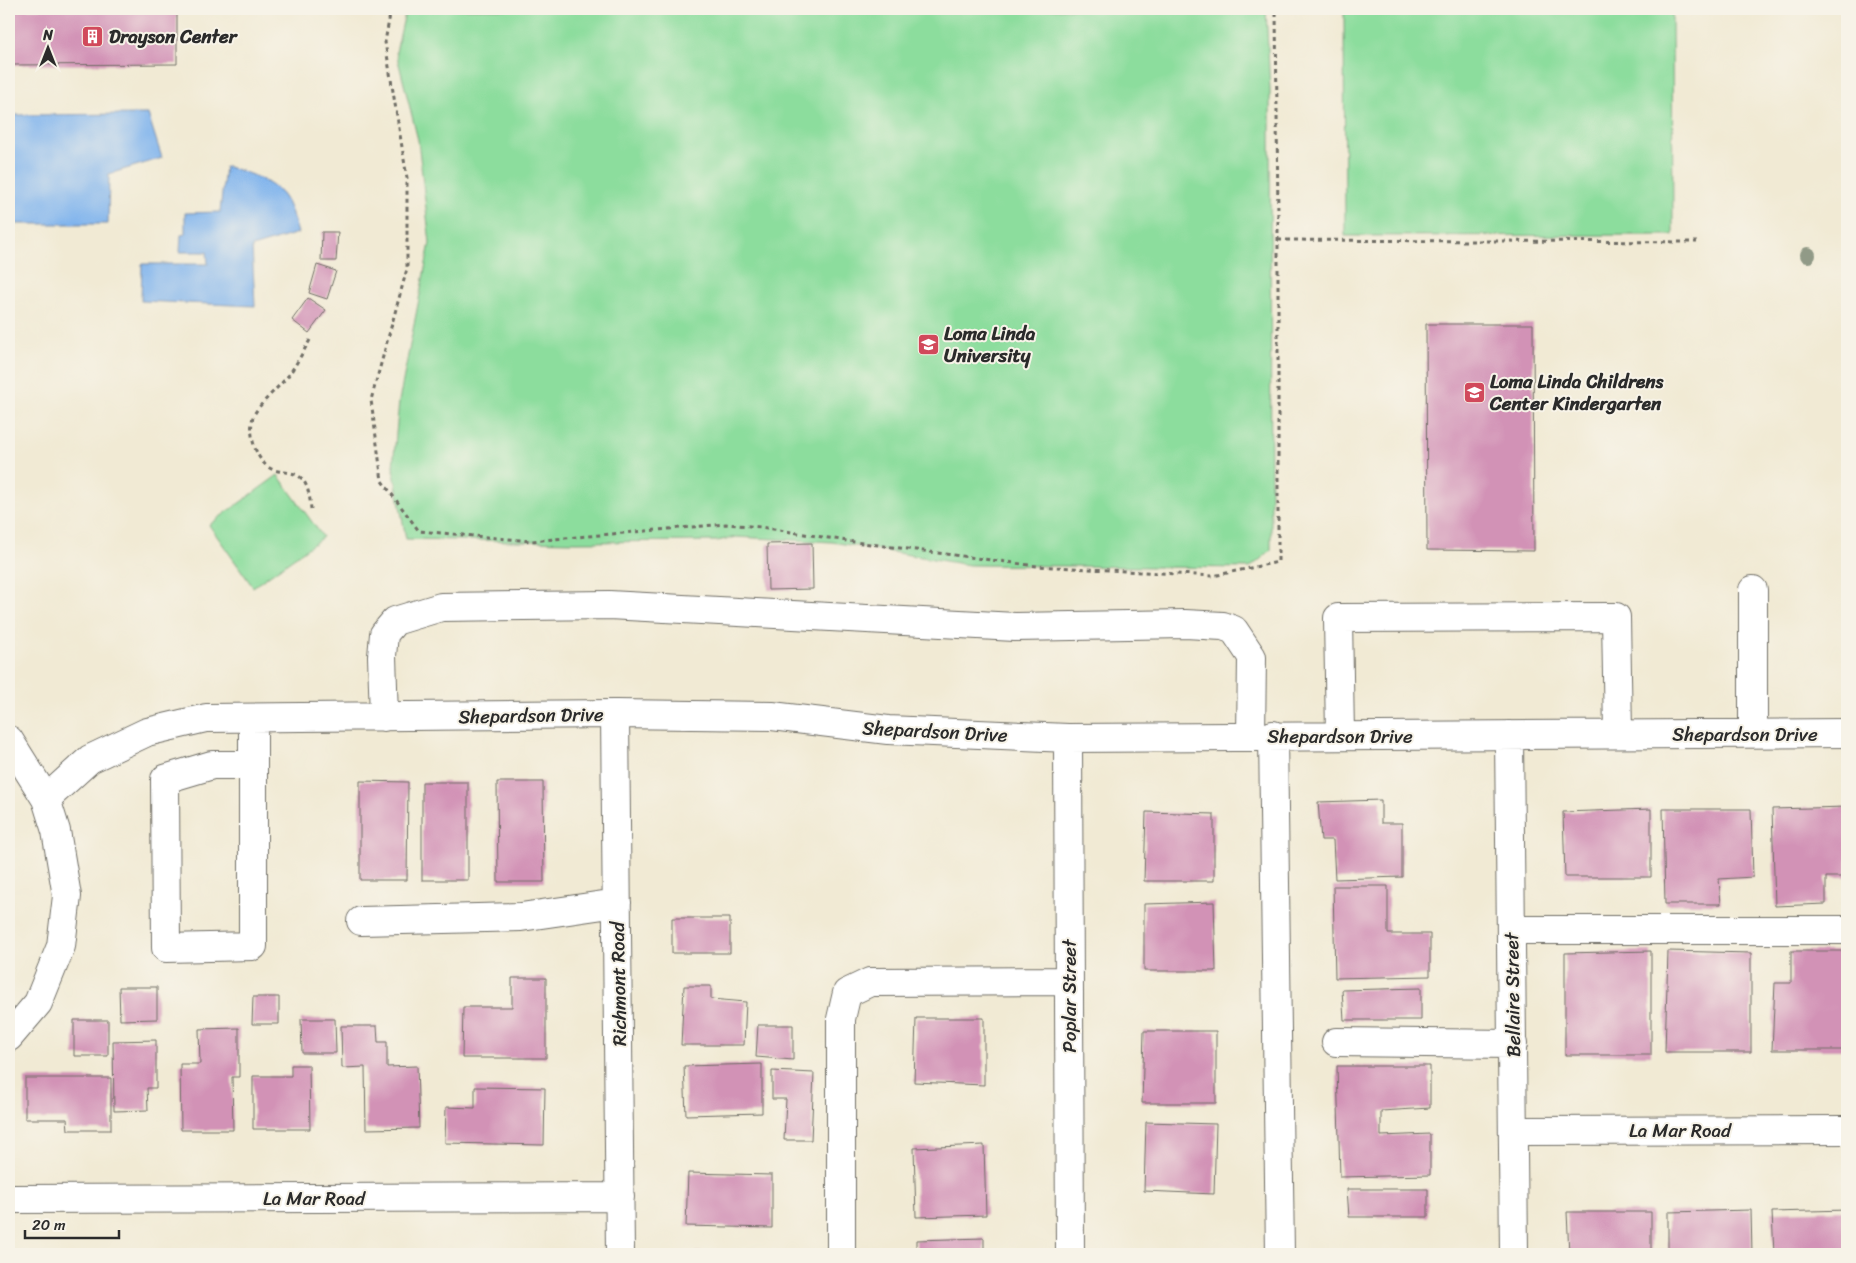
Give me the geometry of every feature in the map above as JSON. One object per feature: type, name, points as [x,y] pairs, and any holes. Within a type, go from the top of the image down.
[{"type":"street","points":[[1752,590],[1753,733]]},
{"type":"street","points":[[384,717],[382,656],[384,634],[395,621],[441,607],[609,605],[1015,627],[1185,624],[1224,626],[1234,630],[1252,657],[1262,736],[1280,1254]]},
{"type":"street","points":[[1340,736],[1338,618],[1616,617],[1618,734]]},
{"type":"street","name":"Shepardson Drive","points":[[46,799],[90,759],[147,732],[206,718],[615,714],[772,716],[888,730],[1068,738],[1847,733]]},
{"type":"street","name":"Richmont Road","points":[[615,714],[620,1254]]},
{"type":"street","points":[[253,718],[253,765],[253,946],[166,948],[165,779],[212,765],[253,765]]},
{"type":"street","name":"Bellaire Street","points":[[1509,735],[1514,1254]]},
{"type":"street","name":"Poplar Street","points":[[1068,738],[1070,1254]]},
{"type":"street","points":[[9,740],[46,799],[56,831],[67,896],[61,946],[38,1003],[9,1037]]},
{"type":"street","points":[[361,922],[521,917],[617,903]]},
{"type":"street","points":[[1511,930],[1847,930]]},
{"type":"street","points":[[840,1254],[840,1019],[848,993],[870,982],[1069,981]]},
{"type":"street","points":[[1336,1042],[1513,1044]]},
{"type":"street","name":"La Mar Road","points":[[1514,1131],[1847,1130]]},
{"type":"street","name":"La Mar Road","points":[[9,1198],[620,1197]]},
{"type":"path","points":[[391,9],[385,42],[407,178],[407,269],[371,400],[382,481],[419,531],[531,541],[726,524],[761,527],[847,541],[1036,566],[1213,576],[1278,562],[1276,9]]},
{"type":"path","points":[[1278,240],[1698,242]]},
{"type":"path","points":[[310,340],[288,375],[253,416],[252,431],[255,448],[262,461],[272,470],[294,474],[303,480],[309,493],[311,509]]},
{"type":"green space","points":[[406,9],[1266,9],[1270,90],[1271,550],[1250,568],[969,565],[832,542],[736,537],[717,541],[575,542],[406,539],[393,467],[399,401],[430,243],[418,140],[396,52]]},
{"type":"green space","points":[[1344,9],[1672,9],[1673,235],[1345,236]]},
{"type":"green space","points":[[278,475],[323,537],[253,587],[209,525]]},
{"type":"water","points":[[148,114],[162,158],[109,174],[108,224],[9,224],[9,115]]},
{"type":"water","points":[[225,166],[262,179],[281,193],[289,207],[298,233],[252,247],[255,306],[141,301],[142,264],[208,264],[207,252],[180,252],[181,235],[185,234],[185,213],[220,212]]},
{"type":"building","name":"Drayson Center","points":[[9,9],[177,9],[177,64],[9,65]]},
{"type":"building","points":[[322,232],[338,232],[336,261],[321,261]]},
{"type":"building","points":[[317,265],[336,271],[327,299],[309,293]]},
{"type":"building","points":[[308,298],[326,310],[309,333],[292,320]]},
{"type":"building","points":[[1426,324],[1533,324],[1534,551],[1427,550]]},
{"type":"building","points":[[812,543],[813,589],[768,590],[767,544]]},
{"type":"building","points":[[360,781],[408,782],[407,880],[360,880]]},
{"type":"building","points":[[422,782],[468,782],[468,880],[422,880]]},
{"type":"building","points":[[497,782],[543,782],[544,882],[498,882]]},
{"type":"building","points":[[1381,800],[1381,823],[1402,823],[1402,877],[1335,879],[1333,840],[1321,840],[1318,802]]},
{"type":"building","points":[[1847,807],[1847,877],[1826,877],[1826,904],[1775,906],[1772,809]]},
{"type":"building","points":[[1651,809],[1651,877],[1565,877],[1563,812]]},
{"type":"building","points":[[1663,809],[1751,809],[1753,877],[1719,879],[1721,904],[1665,904]]},
{"type":"building","points":[[1146,812],[1214,814],[1214,881],[1144,881]]},
{"type":"building","points":[[1333,886],[1388,886],[1388,934],[1430,934],[1430,976],[1335,978]]},
{"type":"building","points":[[1214,902],[1216,971],[1144,971],[1144,904]]},
{"type":"building","points":[[672,918],[730,918],[730,953],[672,953]]},
{"type":"building","points":[[1651,951],[1651,1055],[1565,1055],[1565,953]]},
{"type":"building","points":[[1668,951],[1751,953],[1751,1052],[1665,1052]]},
{"type":"building","points":[[1791,951],[1847,951],[1847,1050],[1772,1050],[1775,983],[1791,983]]},
{"type":"building","points":[[512,978],[546,978],[546,1058],[462,1058],[463,1007],[512,1007]]},
{"type":"building","points":[[684,986],[711,986],[711,999],[746,1002],[744,1045],[681,1045]]},
{"type":"building","points":[[119,987],[157,987],[157,1019],[120,1020]]},
{"type":"building","points":[[1421,988],[1421,1020],[1344,1020],[1342,990]]},
{"type":"building","points":[[253,997],[279,997],[279,1024],[252,1024]]},
{"type":"building","points":[[916,1018],[984,1018],[984,1085],[914,1082]]},
{"type":"building","points":[[301,1019],[335,1019],[336,1053],[302,1053]]},
{"type":"building","points":[[74,1020],[108,1020],[108,1056],[74,1056]]},
{"type":"building","points":[[758,1025],[793,1025],[793,1060],[756,1057]]},
{"type":"building","points":[[341,1026],[377,1026],[378,1042],[387,1042],[387,1067],[417,1066],[419,1128],[366,1129],[365,1067],[342,1068]]},
{"type":"building","points":[[239,1028],[239,1077],[232,1077],[233,1130],[181,1130],[180,1064],[200,1064],[199,1029]]},
{"type":"building","points":[[1144,1031],[1216,1031],[1216,1103],[1142,1103]]},
{"type":"building","points":[[156,1040],[156,1088],[147,1088],[148,1110],[114,1111],[113,1041]]},
{"type":"building","points":[[762,1064],[762,1113],[686,1115],[684,1066]]},
{"type":"building","points":[[291,1065],[309,1065],[310,1129],[253,1129],[253,1076],[291,1076]]},
{"type":"building","points":[[1337,1066],[1430,1066],[1430,1108],[1381,1111],[1381,1136],[1430,1134],[1430,1175],[1340,1177]]},
{"type":"building","points":[[772,1071],[814,1073],[811,1140],[784,1140],[786,1099],[772,1099]]},
{"type":"building","points":[[25,1078],[111,1078],[111,1130],[68,1130],[67,1119],[25,1119]]},
{"type":"building","points":[[475,1087],[545,1088],[544,1145],[445,1143],[446,1107],[475,1108]]},
{"type":"building","points":[[1146,1122],[1216,1124],[1214,1194],[1144,1191]]},
{"type":"building","points":[[984,1145],[986,1215],[916,1217],[914,1148]]},
{"type":"building","points":[[688,1173],[772,1175],[772,1228],[686,1226]]},
{"type":"building","points":[[1347,1189],[1428,1189],[1428,1217],[1349,1217]]},
{"type":"building","points":[[1751,1210],[1752,1254],[1668,1254],[1668,1212]]},
{"type":"building","points":[[1847,1210],[1847,1254],[1774,1254],[1772,1212]]},
{"type":"building","points":[[1567,1212],[1651,1212],[1651,1254],[1569,1254]]},
{"type":"building","points":[[984,1238],[984,1254],[916,1254],[916,1240]]},
{"type":"building","points":[[409,1252],[553,1252],[553,1254],[409,1254]]},
{"type":"building","points":[[695,1252],[739,1252],[740,1254],[696,1254]]},
{"type":"place","name":"Drayson Center","points":[[93,36]]},
{"type":"place","name":"Loma Linda University","points":[[928,344]]},
{"type":"place","name":"Loma Linda Childrens Center Kindergarten","points":[[1474,392]]}]
